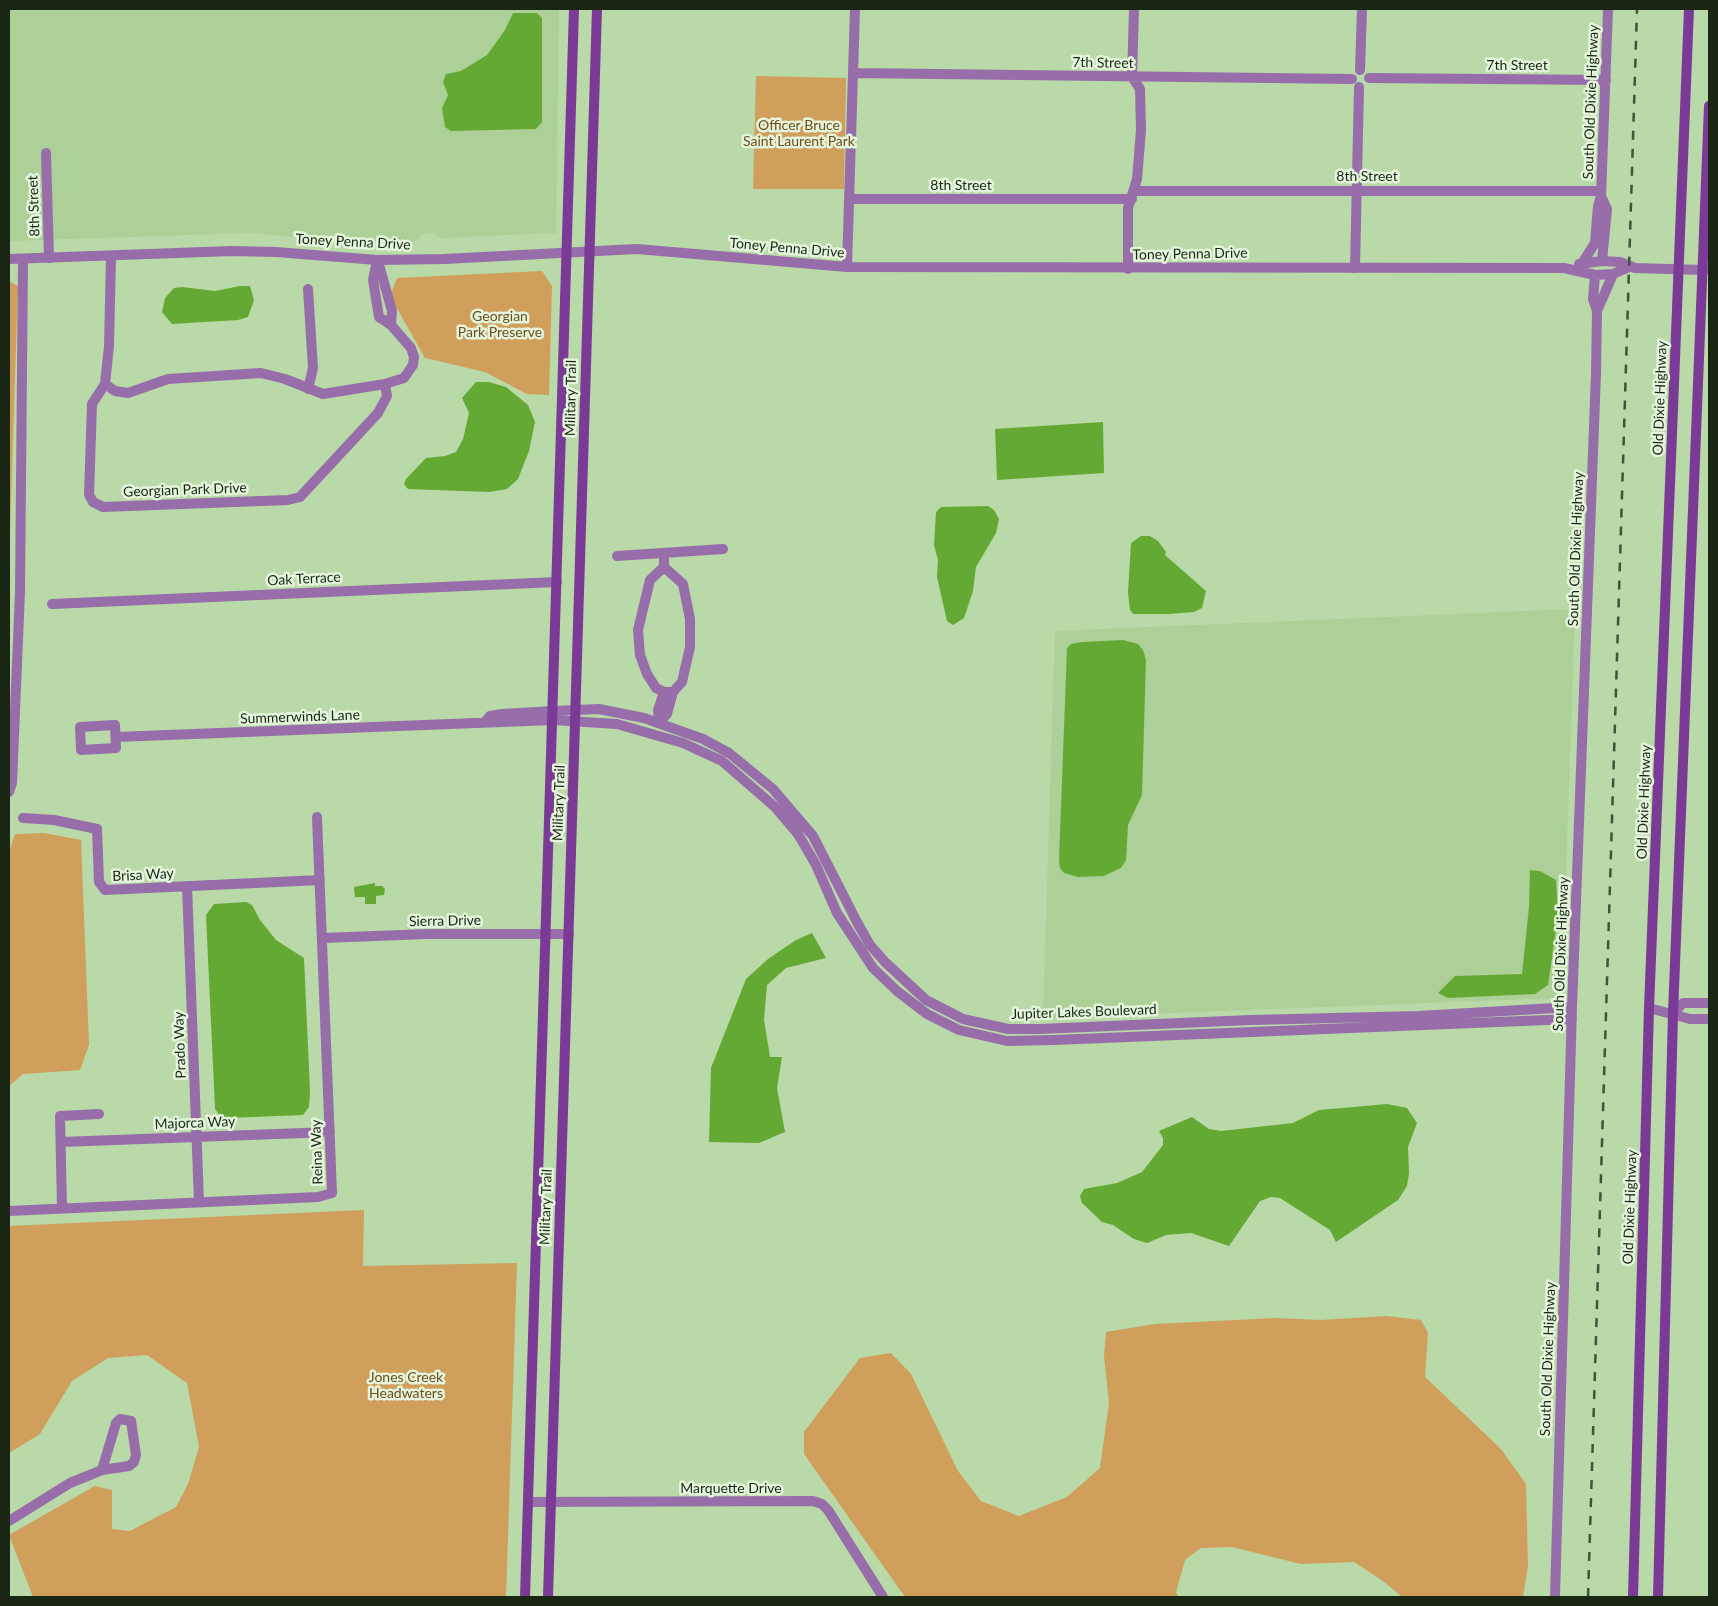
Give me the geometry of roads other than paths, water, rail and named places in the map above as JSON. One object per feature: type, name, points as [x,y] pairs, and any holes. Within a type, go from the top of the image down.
[{"type":"main road","name":"Military Trail","points":[[525,1597],[574,9]]},
{"type":"main road","name":"Military Trail","points":[[548,1597],[588,250],[597,9]]},
{"type":"main road","name":"Old Dixie Highway","points":[[1633,1597],[1649,1008],[1689,9]]},
{"type":"main road","points":[[1658,1597],[1673,1014],[1704,270],[1709,106]]},
{"type":"street","points":[[847,267],[851,198],[855,9]]},
{"type":"street","points":[[1128,269],[1128,208],[1133,195],[1139,159],[1140,89],[1132,77],[1134,9]]},
{"type":"street","points":[[1360,70],[1362,9]]},
{"type":"street","name":"South Old Dixie Highway","points":[[1583,262],[1595,244],[1601,193],[1608,9]]},
{"type":"street","points":[[1359,87],[1365,85],[1368,78],[1367,73],[1360,70]]},
{"type":"street","points":[[1359,87],[1355,85],[1352,79],[1353,74],[1360,70]]},
{"type":"street","name":"7th Street","points":[[853,73],[1352,79]]},
{"type":"street","name":"7th Street","points":[[1368,78],[1606,80]]},
{"type":"street","points":[[1355,268],[1359,87]]},
{"type":"street","name":"8th Street","points":[[46,153],[49,258]]},
{"type":"street","name":"8th Street","points":[[851,198],[1357,190],[1601,193]]},
{"type":"street","name":"South Old Dixie Highway","points":[[1601,193],[1607,209],[1602,261]]},
{"type":"street","name":"Toney Penna Drive","points":[[9,259],[267,252],[377,260],[566,254],[588,250],[661,250],[847,267],[1128,269],[1564,268],[1594,275],[1612,274],[1629,267]]},
{"type":"street","name":"Georgian Park Drive","points":[[111,256],[109,346],[105,384],[92,404],[89,495],[93,502],[103,507],[288,500],[300,497],[378,413],[386,396],[385,384]]},
{"type":"street","points":[[9,792],[12,783],[20,592],[23,259]]},
{"type":"street","points":[[105,384],[114,391],[128,392],[168,379],[261,373],[285,379],[324,394],[385,384],[404,378],[413,366],[411,348],[391,326],[392,310],[377,260]]},
{"type":"street","name":"Toney Penna Drive","points":[[1564,268],[1583,262],[1602,261],[1620,262],[1629,267],[1704,270]]},
{"type":"street","name":"South Old Dixie Highway","points":[[1555,1597],[1572,1007],[1597,311],[1612,274]]},
{"type":"street","name":"South Old Dixie Highway","points":[[1594,275],[1593,299],[1597,311]]},
{"type":"street","points":[[308,289],[313,368],[308,389]]},
{"type":"street","points":[[616,556],[723,550]]},
{"type":"street","points":[[664,553],[664,567],[650,580],[638,630],[640,655],[647,674],[656,688],[668,692]]},
{"type":"street","points":[[664,567],[683,584],[690,619],[690,647],[682,682],[668,692]]},
{"type":"street","name":"Oak Terrace","points":[[52,604],[557,582]]},
{"type":"street","points":[[659,722],[667,714],[668,692]]},
{"type":"street","name":"Jupiter Lakes Boulevard","points":[[553,715],[574,710],[599,709],[659,722],[703,739],[729,753],[773,789],[813,836],[870,945],[903,980],[926,1000],[963,1019],[1008,1029],[1034,1030],[1251,1020],[1418,1016],[1572,1007]]},
{"type":"street","name":"Jupiter Lakes Boulevard","points":[[553,715],[575,721],[617,724],[636,729],[683,743],[722,761],[775,807],[798,834],[816,865],[837,913],[873,968],[897,991],[927,1014],[959,1030],[1007,1041],[1572,1019]]},
{"type":"street","name":"Summerwinds Lane","points":[[116,737],[485,722],[553,715]]},
{"type":"street","name":"Reina Way","points":[[9,1211],[327,1196],[332,1192],[317,817]]},
{"type":"street","name":"Brisa Way","points":[[23,818],[54,820],[96,829],[99,882],[105,890],[320,880]]},
{"type":"street","name":"Prado Way","points":[[187,886],[200,1202]]},
{"type":"street","name":"Sierra Drive","points":[[322,938],[569,934]]},
{"type":"street","points":[[1673,1014],[1684,1004],[1709,1003]]},
{"type":"street","points":[[1649,1008],[1690,1019],[1709,1019]]},
{"type":"street","points":[[62,1208],[60,1116],[99,1114]]},
{"type":"street","name":"Majorca Way","points":[[61,1142],[330,1132]]},
{"type":"street","points":[[9,1521],[70,1482],[102,1470],[129,1466],[134,1462],[136,1455],[132,1422],[120,1419],[116,1423],[102,1470]]},
{"type":"street","name":"Marquette Drive","points":[[528,1502],[813,1501],[822,1504],[884,1597]]},
{"type":"railway","points":[[1588,1597],[1637,9]]},
{"type":"park label","name":"Officer Bruce Saint Laurent Park","points":[[799,134]]},
{"type":"park label","name":"Georgian Park Preserve","points":[[500,324]]},
{"type":"park label","name":"Jones Creek Headwaters","points":[[406,1385]]}]
